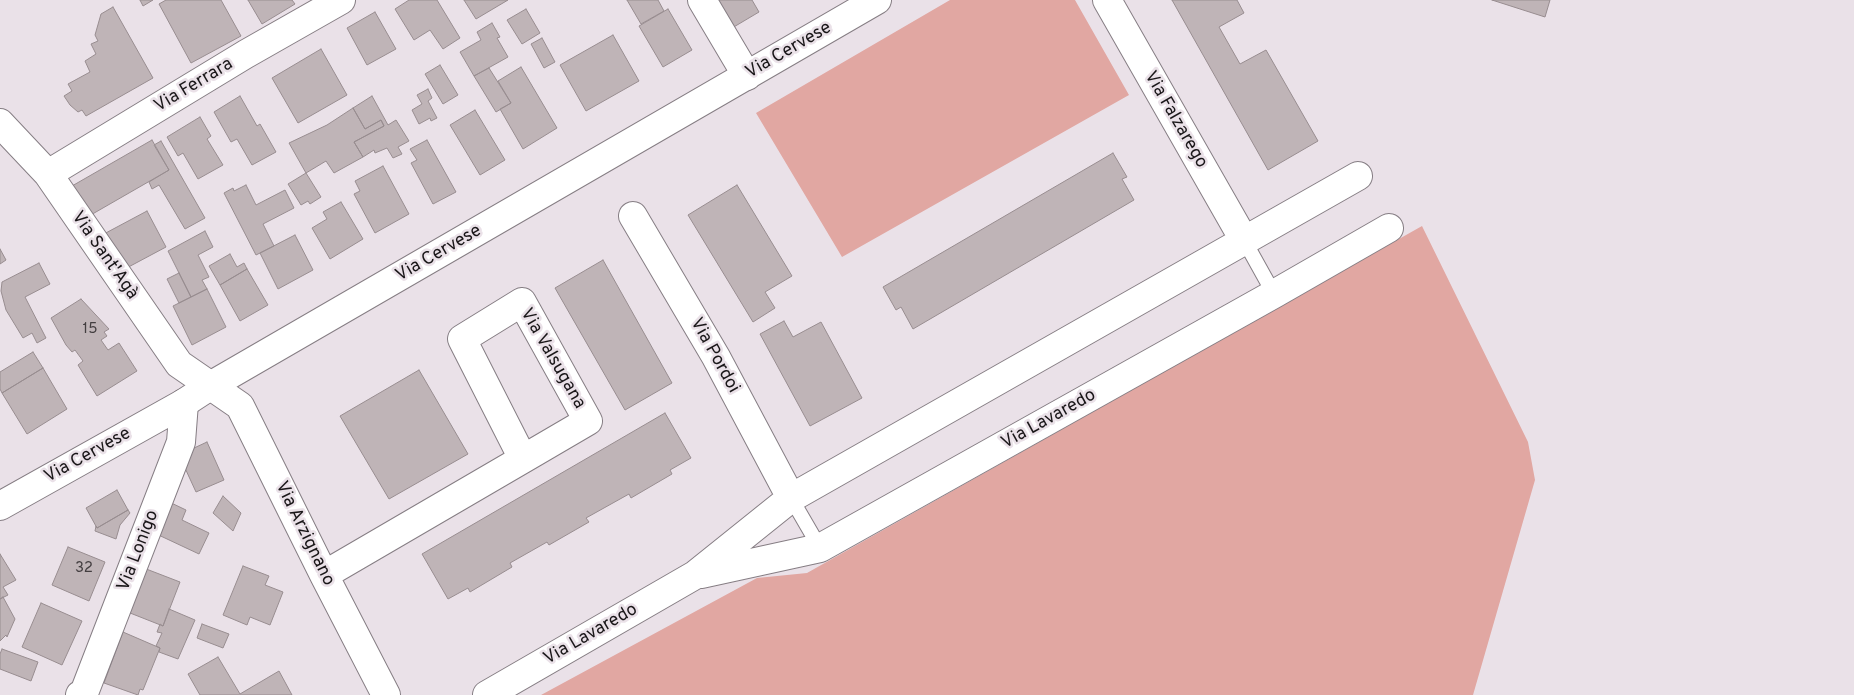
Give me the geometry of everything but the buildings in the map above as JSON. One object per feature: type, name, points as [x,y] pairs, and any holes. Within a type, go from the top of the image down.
[{"type":"street","name":"Via Ferrara","points":[[48,174],[246,54],[341,0]]},
{"type":"street","points":[[702,0],[747,76]]},
{"type":"street","name":"Via Cervese","points":[[0,506],[184,403],[210,386],[877,0]]},
{"type":"street","name":"Via Falzarego","points":[[1107,0],[1244,240]]},
{"type":"street","name":"Via Sant'Agà","points":[[0,123],[48,174],[179,364],[210,386]]},
{"type":"street","name":"Via Lavaredo","points":[[487,695],[695,575],[791,498],[1358,176]]},
{"type":"street","name":"Via Pordoi","points":[[633,216],[716,356],[791,498]]},
{"type":"street","name":"Via Lavaredo","points":[[695,575],[820,548],[1389,228]]},
{"type":"street","name":"Via Valsugana","points":[[324,574],[524,459],[588,421],[522,302],[462,339],[524,459]]},
{"type":"street","name":"Via Arzignano","points":[[210,386],[240,406],[386,695]]},
{"type":"street","name":"Via Lonigo","points":[[80,695],[84,693],[181,442],[184,403]]},
{"type":"lane","points":[[1244,240],[1274,294]]},
{"type":"lane","points":[[791,498],[820,548]]},
{"type":"shaded area","points":[[950,0],[1075,0],[1129,95],[842,257],[756,113]]},
{"type":"shaded area","points":[[1422,226],[1528,442],[1535,480],[1473,695],[541,695],[757,578],[807,573]]}]
